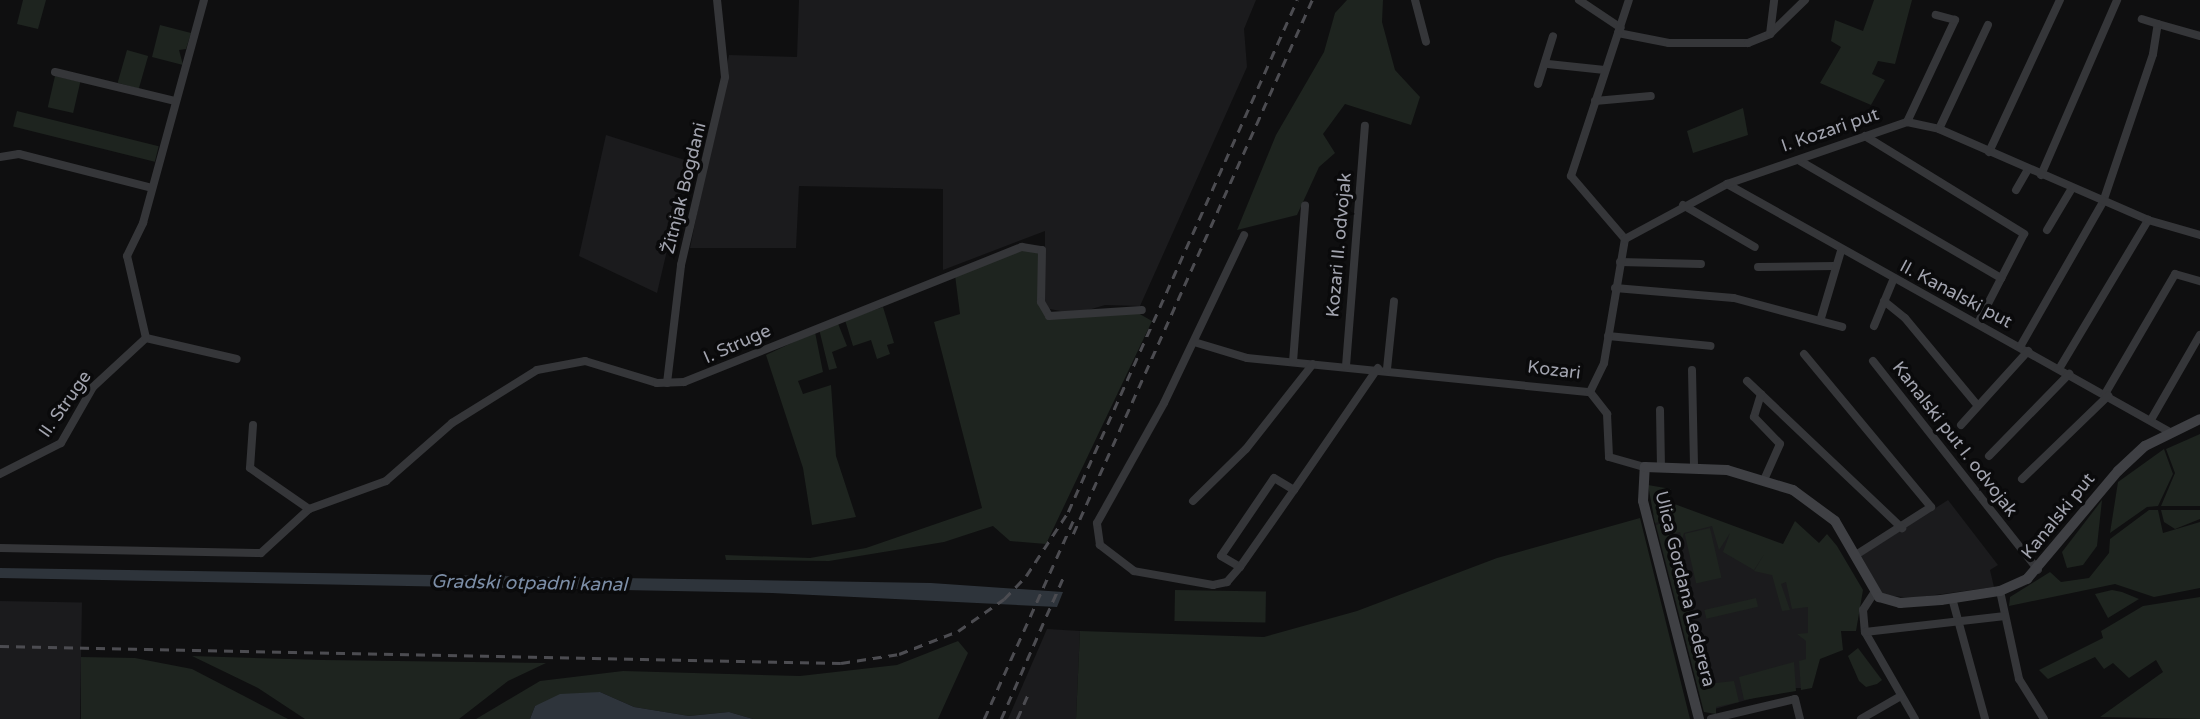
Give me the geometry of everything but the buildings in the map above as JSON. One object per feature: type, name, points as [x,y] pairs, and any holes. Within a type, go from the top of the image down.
[{"type":"street","points":[[204,0],[152,188],[127,265],[146,338],[237,359]]},
{"type":"street","name":"Žitnjak Bogdani","points":[[667,383],[681,265],[725,78],[717,0]]},
{"type":"street","points":[[1415,0],[1426,42]]},
{"type":"street","points":[[1579,0],[1619,30],[1703,44],[1748,43],[1770,34],[1805,0]]},
{"type":"street","points":[[1590,392],[1604,363],[1625,239],[1571,176],[1629,0]]},
{"type":"street","points":[[1770,34],[1774,0]]},
{"type":"street","points":[[1989,152],[2060,0]]},
{"type":"street","points":[[2042,175],[2117,0]]},
{"type":"street","points":[[1908,122],[1955,20],[1936,15]]},
{"type":"street","points":[[2142,19],[2200,36]]},
{"type":"street","points":[[1961,425],[2024,349],[2103,202],[2158,24]]},
{"type":"street","points":[[1939,129],[1988,25]]},
{"type":"street","points":[[1538,84],[1548,64],[1553,36]]},
{"type":"street","points":[[1548,64],[1605,70]]},
{"type":"street","points":[[55,72],[175,101]]},
{"type":"street","points":[[1595,101],[1651,96]]},
{"type":"street","name":"I. Kozari put","points":[[1625,239],[1683,205],[1727,184],[1908,122],[1939,129],[2148,220],[2200,235]]},
{"type":"street","name":"Kozari II. odvojak","points":[[1346,366],[1365,127]]},
{"type":"street","points":[[1865,136],[2024,234],[1978,323]]},
{"type":"street","points":[[3,157],[19,154],[152,188]]},
{"type":"street","points":[[1800,161],[1808,170],[2001,278]]},
{"type":"street","points":[[2016,190],[2028,169]]},
{"type":"street","name":"II. Kanalski put","points":[[1727,184],[1841,251],[2152,418],[2169,432]]},
{"type":"street","points":[[2047,230],[2072,188]]},
{"type":"street","points":[[1293,362],[1305,205]]},
{"type":"street","points":[[1683,205],[1755,247]]},
{"type":"street","points":[[2059,369],[2148,220]]},
{"type":"street","points":[[1244,235],[1194,342],[1097,523],[1100,545],[1134,571],[1213,585],[1227,582],[1383,368],[1394,301]]},
{"type":"street","name":"I. Struge","points":[[0,548],[244,555],[266,550],[269,541],[309,509],[386,481],[452,423],[537,370],[585,361],[667,383],[700,377],[841,315],[1030,246],[1041,250],[1041,302],[1049,316],[1142,310]]},
{"type":"street","points":[[1821,318],[1841,251]]},
{"type":"street","points":[[1620,262],[1702,264]]},
{"type":"street","points":[[1758,267],[1835,266]]},
{"type":"street","points":[[2022,479],[2106,395],[2175,274],[2200,281]]},
{"type":"street","points":[[1874,326],[1894,278]]},
{"type":"street","points":[[1615,288],[1707,293],[1821,318],[1842,327]]},
{"type":"street","points":[[1884,302],[1905,318],[1978,406]]},
{"type":"street","points":[[2152,418],[2200,335]]},
{"type":"street","points":[[1608,336],[1711,346]]},
{"type":"street","name":"II. Struge","points":[[0,474],[61,443],[93,387],[146,338]]},
{"type":"street","name":"Kozari","points":[[1194,342],[1247,358],[1383,368],[1590,392],[1607,414],[1609,457],[1644,467],[1735,472],[1765,480]]},
{"type":"street","points":[[1804,354],[1928,501],[1930,510],[1856,555]]},
{"type":"street","name":"Kanalski put I. odvojak","points":[[1873,361],[2038,570]]},
{"type":"street","points":[[1193,501],[1246,449],[1313,364]]},
{"type":"street","points":[[1692,370],[1694,468]]},
{"type":"street","points":[[1989,456],[2069,374]]},
{"type":"street","points":[[1747,381],[1902,527]]},
{"type":"street","points":[[1761,394],[1755,417],[1780,444],[1765,480],[1815,502],[1856,555],[1874,593],[1863,610],[1864,632],[1915,719]]},
{"type":"street","points":[[1660,410],[1661,468]]},
{"type":"street","name":"Kanalski put","points":[[1874,593],[1900,603],[2000,591],[2038,570],[2118,471],[2169,432],[2200,419]]},
{"type":"street","points":[[253,425],[250,468],[309,509]]},
{"type":"street","name":"Ulica Gordana Lederera","points":[[1644,467],[1643,501],[1699,719]]},
{"type":"street","points":[[1240,567],[1221,556],[1274,478],[1294,490]]},
{"type":"street","points":[[2000,591],[2019,679],[2044,719]]},
{"type":"street","points":[[1952,598],[1955,622],[1985,719]]},
{"type":"street","points":[[1864,632],[2005,616]]},
{"type":"street","points":[[1861,719],[1901,696]]},
{"type":"street","points":[[1711,719],[1796,699],[1800,719]]},
{"type":"shaded area","points":[[23,0],[46,0],[38,29],[17,24]]},
{"type":"shaded area","points":[[799,0],[1256,0],[1244,29],[1247,67],[1140,306],[1105,305],[1075,314],[1045,308],[1045,231],[943,270],[943,189],[799,186],[796,248],[690,248],[729,55],[797,57]]},
{"type":"shaded area","points":[[1347,0],[1383,0],[1382,22],[1395,70],[1420,97],[1411,125],[1345,104],[1323,134],[1335,153],[1319,167],[1297,215],[1237,230],[1276,135],[1324,52],[1335,13]]},
{"type":"shaded area","points":[[1874,0],[1912,0],[1895,64],[1878,61],[1872,74],[1885,80],[1871,105],[1820,83],[1841,47],[1831,41],[1835,20],[1863,31]]},
{"type":"shaded area","points":[[160,25],[191,33],[186,49],[179,50],[183,65],[152,57]]},
{"type":"shaded area","points":[[127,50],[148,56],[139,89],[118,83]]},
{"type":"shaded area","points":[[55,76],[80,82],[73,113],[48,107]]},
{"type":"shaded area","points":[[1743,108],[1748,135],[1693,153],[1687,131]]},
{"type":"shaded area","points":[[17,111],[159,146],[155,162],[13,127]]},
{"type":"shaded area","points":[[606,135],[688,161],[657,293],[579,256]]},
{"type":"shaded area","points":[[1024,249],[1039,250],[1039,305],[1048,319],[1112,312],[1138,313],[1152,321],[1046,544],[1010,541],[993,526],[944,542],[829,561],[726,560],[725,555],[810,558],[866,548],[982,508],[934,322],[960,314],[955,275]]},
{"type":"shaded area","points":[[883,307],[894,343],[887,345],[890,354],[877,359],[871,340],[853,346],[845,320]]},
{"type":"shaded area","points":[[837,321],[847,346],[832,352],[837,368],[829,370],[819,329]]},
{"type":"shaded area","points":[[815,332],[823,372],[798,381],[803,394],[831,385],[836,456],[856,517],[812,525],[803,468],[766,355]]},
{"type":"shaded area","points":[[2200,434],[2200,506],[2161,506],[2175,473],[2166,449]]},
{"type":"shaded area","points":[[2164,449],[2173,474],[2158,506],[2147,507],[2110,533],[2118,482]]},
{"type":"shaded area","points":[[1648,485],[1671,489],[1669,502],[1783,544],[1795,521],[1819,543],[1827,534],[1837,546],[1863,590],[1856,631],[1841,631],[1843,650],[1820,659],[1812,688],[1801,690],[1799,661],[1806,659],[1806,641],[1797,634],[1808,633],[1808,607],[1792,609],[1786,582],[1781,584],[1790,610],[1782,611],[1772,575],[1754,571],[1765,553],[1754,570],[1723,552],[1730,533],[1719,550],[1712,526],[1684,533],[1682,540],[1680,532],[1671,534],[1668,520],[1655,523]]},
{"type":"shaded area","points":[[1948,500],[1998,565],[1990,570],[1994,587],[1913,598],[1883,595],[1861,556]]},
{"type":"shaded area","points":[[2102,500],[2097,546],[2083,565],[2067,568],[2062,552]]},
{"type":"shaded area","points":[[2149,510],[2158,510],[2163,533],[2200,522],[2200,588],[2154,597],[2115,584],[2009,606],[2010,597],[2050,572],[2061,582],[2089,578],[2109,553],[2110,539]]},
{"type":"shaded area","points":[[2161,510],[2200,510],[2200,519],[2175,529],[2164,522]]},
{"type":"shaded area","points":[[1653,515],[1693,518],[1745,537],[1812,591],[1812,688],[1789,688],[1704,712]]},
{"type":"shaded area","points":[[1640,518],[1690,719],[1076,719],[1080,631],[1264,637],[1357,611],[1497,558]]},
{"type":"shaded area","points":[[1666,522],[1694,630],[1687,632],[1694,632],[1707,684],[1734,681],[1739,702],[1716,707],[1716,714],[1704,712],[1656,525]]},
{"type":"shaded area","points":[[1710,528],[1721,578],[1696,584],[1685,534]]},
{"type":"shaded area","points":[[1175,590],[1266,592],[1265,623],[1174,621]]},
{"type":"shaded area","points":[[2112,590],[2139,599],[2108,618],[2095,594]]},
{"type":"shaded area","points":[[2200,597],[2200,719],[2100,717],[2163,672],[2156,660],[2129,678],[2113,663],[2104,669],[2095,657],[2048,679],[2039,670],[2103,638],[2101,631],[2143,606]]},
{"type":"shaded area","points":[[1756,598],[1758,607],[1706,619],[1704,610]]},
{"type":"shaded area","points":[[0,601],[82,602],[80,719],[0,719]]},
{"type":"shaded area","points":[[1047,629],[1080,631],[1076,719],[1008,719]]},
{"type":"shaded area","points":[[958,641],[968,653],[938,719],[753,719],[729,712],[689,716],[634,707],[600,692],[535,706],[530,719],[476,719],[540,681],[623,671],[800,676],[897,665]]},
{"type":"shaded area","points":[[1858,648],[1882,680],[1877,684],[1866,687],[1859,681],[1848,656]]},
{"type":"shaded area","points":[[192,656],[546,663],[508,681],[459,719],[305,719],[258,688]]},
{"type":"shaded area","points":[[81,657],[135,658],[192,669],[288,719],[81,719]]},
{"type":"shaded area","points":[[1794,662],[1796,691],[1744,700],[1739,677]]},
{"type":"water","name":"Gradski otpadni kanal","points":[[0,568],[931,583],[1063,592],[1057,607],[772,593],[0,578]]},
{"type":"water","points":[[600,692],[634,707],[689,716],[729,712],[753,719],[530,719],[535,706],[560,694]]},
{"type":"railway","points":[[0,646],[841,663],[899,654],[958,631],[1004,599],[1026,576],[1068,512],[1297,0]]},
{"type":"railway","points":[[1073,534],[1312,0]]},
{"type":"railway","points":[[984,719],[1073,521]]},
{"type":"railway","points":[[1001,719],[1063,578]]},
{"type":"railway","points":[[1017,719],[1029,692]]}]
